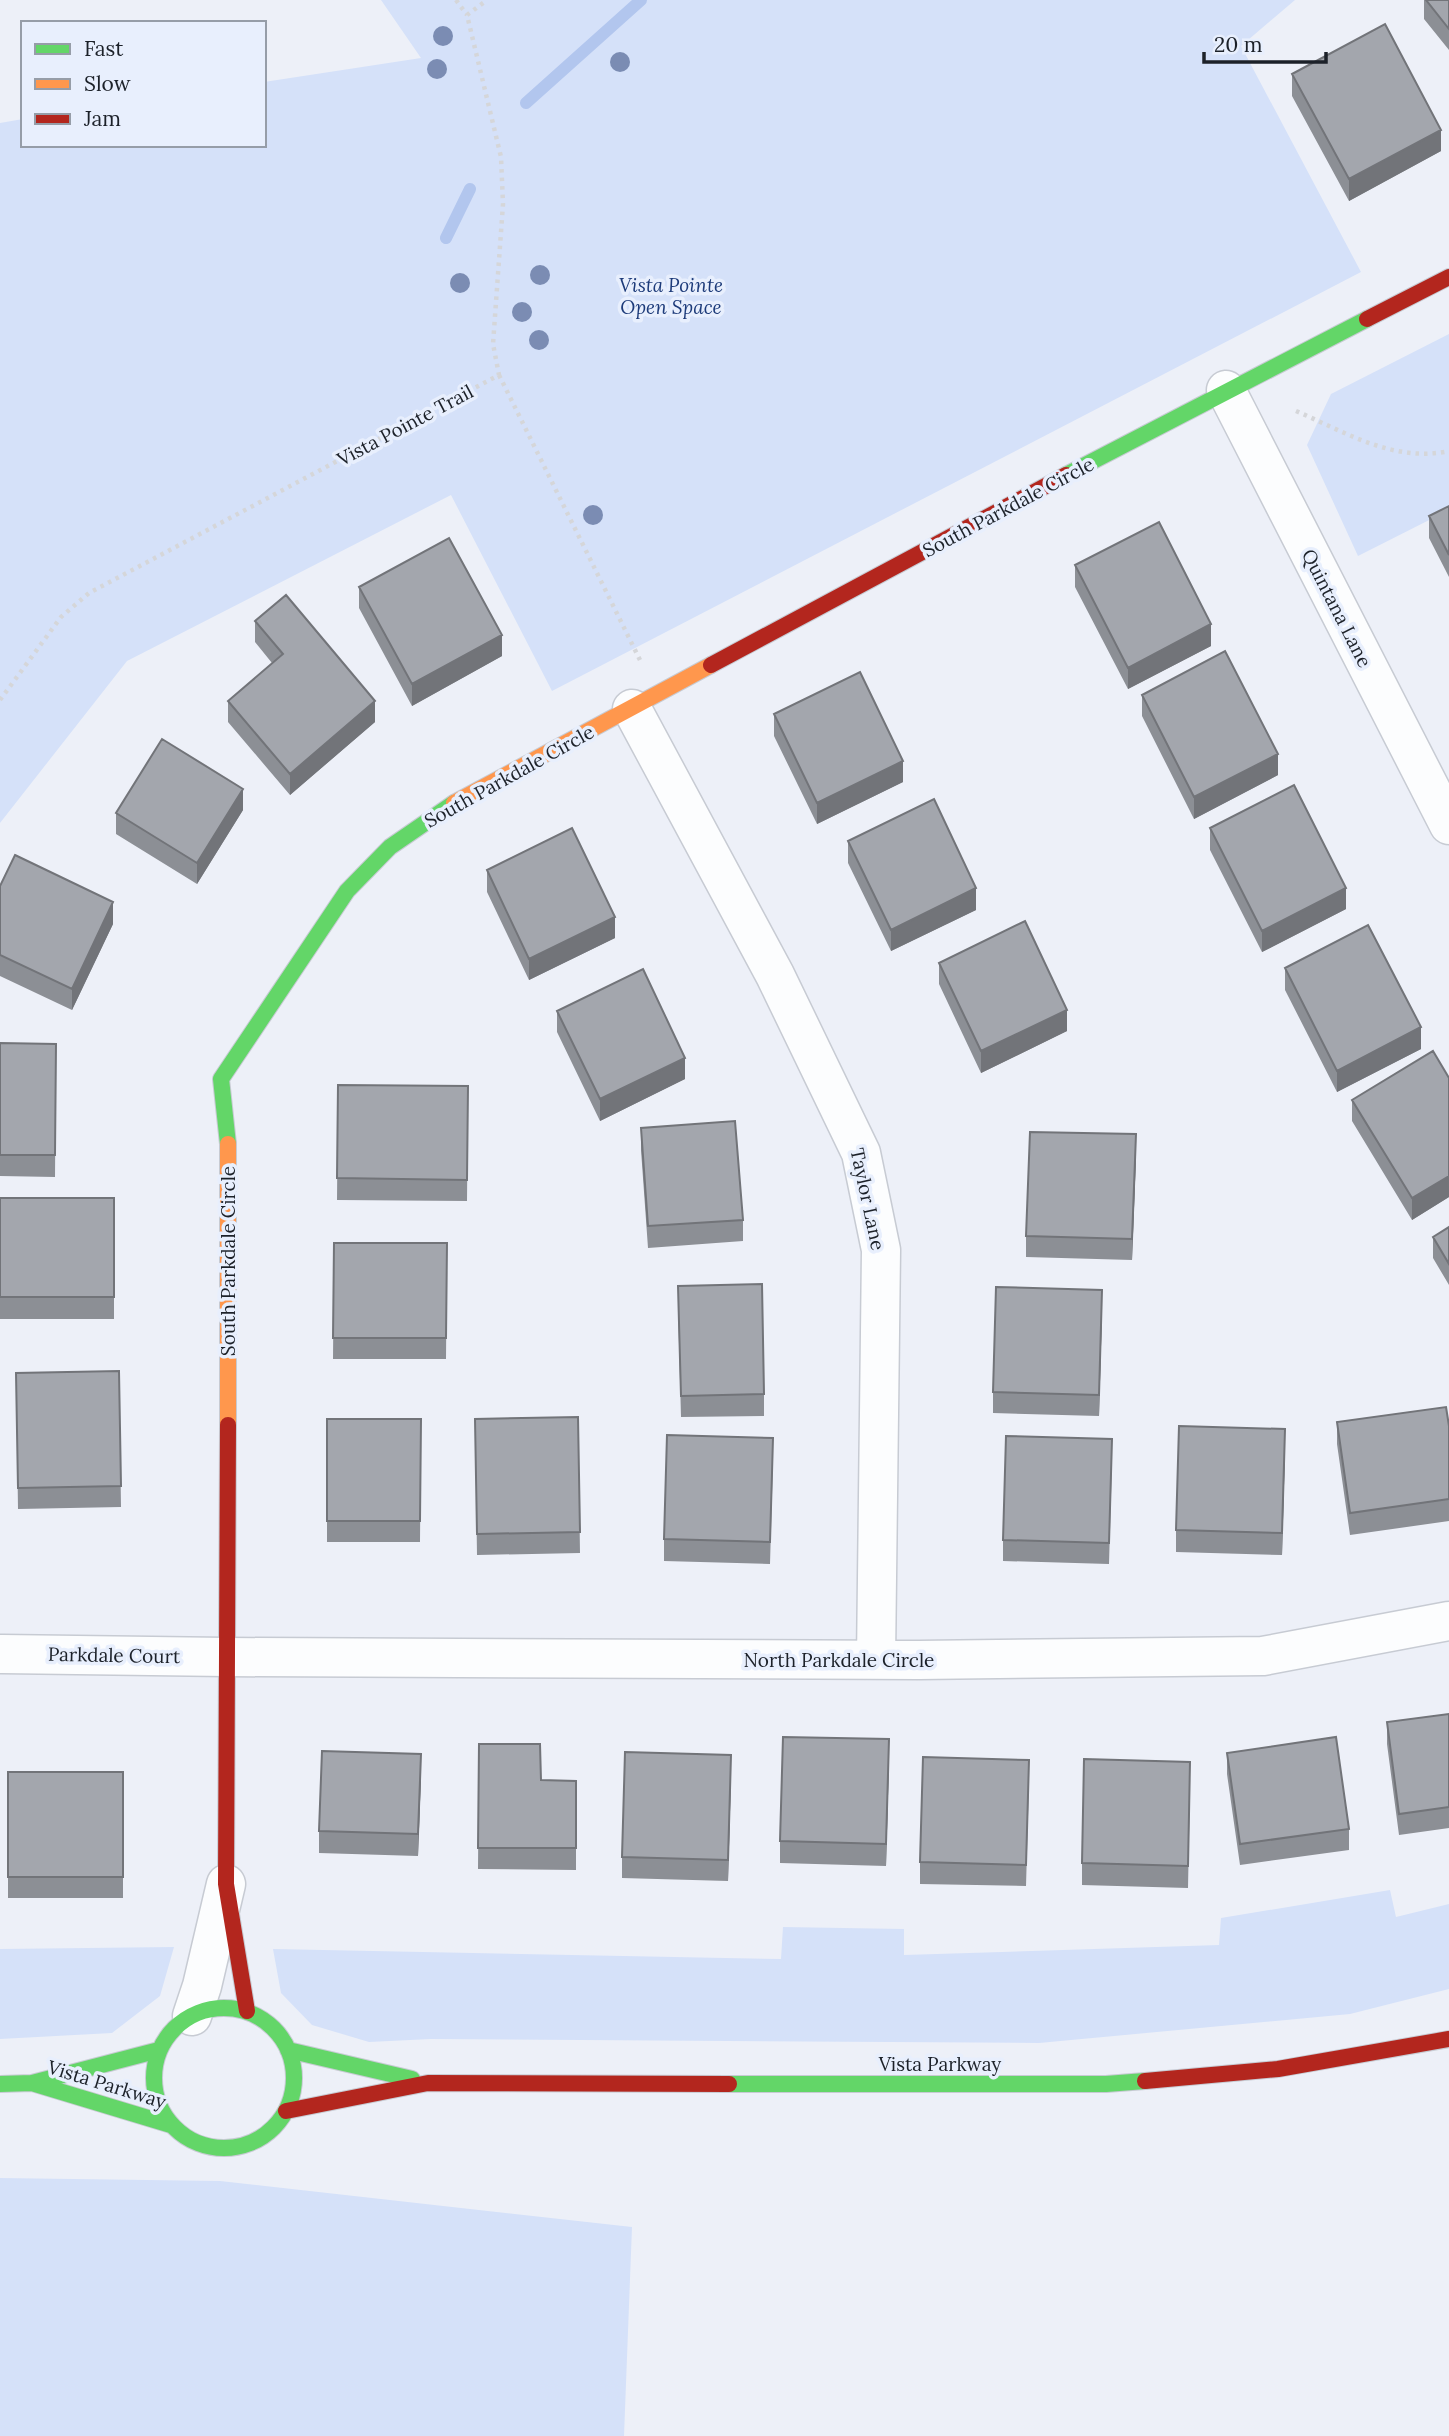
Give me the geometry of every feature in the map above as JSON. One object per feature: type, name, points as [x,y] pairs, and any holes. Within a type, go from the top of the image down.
[{"type":"street","name":"South Parkdale Circle","points":[[247,2011],[226,1884],[229,1152],[221,1079],[347,891],[390,847],[442,810],[1226,390],[1449,277]]},
{"type":"street","name":"Quintana Lane","points":[[1226,390],[1449,825]]},
{"type":"street","name":"Taylor Lane","points":[[632,709],[775,975],[861,1153],[881,1250],[876,1660]]},
{"type":"street","name":"North Parkdale Circle","points":[[226,1657],[876,1660],[1263,1656],[1449,1621]]},
{"type":"street","name":"Parkdale Court","points":[[2,1654],[226,1657]]},
{"type":"street","name":"South Parkdale Circle","points":[[192,2015],[202,1986],[226,1884]]},
{"type":"street","points":[[210,2009],[247,2011],[264,2020],[278,2033],[288,2050],[293,2070],[293,2091],[286,2111],[273,2129],[254,2142],[232,2148],[209,2147],[188,2140],[171,2125],[159,2106],[154,2087],[154,2068],[159,2050],[179,2023],[192,2015],[210,2009]]},
{"type":"street","name":"Vista Parkway","points":[[286,2111],[428,2083],[1106,2084],[1278,2069],[1449,2039]]},
{"type":"street","name":"Vista Parkway","points":[[0,2084],[32,2083],[159,2050]]},
{"type":"street","name":"Vista Parkway","points":[[288,2050],[428,2083]]},
{"type":"street","name":"Vista Parkway","points":[[32,2083],[171,2125]]},
{"type":"path","points":[[456,0],[467,15],[501,157],[503,204],[493,344],[499,375],[639,658]]},
{"type":"path","points":[[467,15],[487,0]]},
{"type":"path","name":"Vista Pointe Trail","points":[[0,700],[61,617],[89,593],[499,375]]},
{"type":"path","points":[[1296,411],[1385,449],[1414,455],[1449,451]]},
{"type":"green space","name":"Vista Pointe Open Space","points":[[381,0],[1295,0],[1241,46],[1361,272],[552,691],[451,495],[127,661],[0,823],[0,123],[21,119],[21,147],[266,147],[266,82],[421,58]]},
{"type":"green space","points":[[1449,334],[1449,510],[1358,556],[1307,445],[1331,394]]},
{"type":"green space","points":[[1390,1890],[1396,1917],[1449,1904],[1449,1989],[1350,2014],[1039,2043],[431,2039],[369,2042],[312,2025],[281,1993],[273,1949],[781,1959],[783,1927],[904,1929],[904,1955],[1219,1945],[1221,1918]]},
{"type":"green space","points":[[174,1947],[160,1996],[112,2033],[0,2039],[0,1949]]},
{"type":"green space","points":[[0,2178],[220,2181],[632,2227],[624,2436],[0,2436]]},
{"type":"building","points":[[1426,0],[1449,0],[1449,29]]},
{"type":"building","points":[[1385,24],[1441,130],[1349,179],[1292,74]]},
{"type":"building","points":[[1449,506],[1449,555],[1429,516]]},
{"type":"building","points":[[1159,522],[1211,624],[1128,668],[1075,565]]},
{"type":"building","points":[[449,538],[502,635],[412,684],[359,587]]},
{"type":"building","points":[[286,595],[375,701],[290,774],[228,701],[283,654],[255,621]]},
{"type":"building","points":[[1225,651],[1278,754],[1194,797],[1142,695]]},
{"type":"building","points":[[860,672],[903,761],[817,803],[774,714]]},
{"type":"building","points":[[162,739],[243,789],[197,863],[116,813]]},
{"type":"building","points":[[1294,785],[1346,888],[1262,931],[1210,828]]},
{"type":"building","points":[[934,799],[976,888],[891,930],[848,841]]},
{"type":"building","points":[[572,828],[615,917],[529,959],[487,870]]},
{"type":"building","points":[[15,855],[113,902],[72,989],[0,955],[0,886]]},
{"type":"building","points":[[1025,921],[1067,1010],[981,1051],[939,963]]},
{"type":"building","points":[[1368,925],[1421,1027],[1337,1071],[1285,968]]},
{"type":"building","points":[[643,969],[685,1058],[600,1099],[557,1011]]},
{"type":"building","points":[[0,1043],[56,1044],[55,1155],[0,1155]]},
{"type":"building","points":[[1433,1051],[1449,1078],[1449,1176],[1412,1198],[1352,1100]]},
{"type":"building","points":[[338,1085],[468,1086],[467,1180],[337,1178]]},
{"type":"building","points":[[735,1121],[743,1220],[648,1226],[641,1128]]},
{"type":"building","points":[[1030,1132],[1136,1134],[1132,1239],[1026,1236]]},
{"type":"building","points":[[0,1198],[114,1198],[114,1297],[0,1297]]},
{"type":"building","points":[[1449,1227],[1449,1264],[1433,1237]]},
{"type":"building","points":[[334,1243],[447,1243],[446,1338],[333,1338]]},
{"type":"building","points":[[762,1284],[764,1394],[681,1396],[678,1286]]},
{"type":"building","points":[[996,1287],[1102,1290],[1099,1395],[993,1392]]},
{"type":"building","points":[[119,1371],[121,1486],[18,1488],[16,1373]]},
{"type":"building","points":[[1446,1407],[1449,1426],[1449,1499],[1350,1513],[1337,1422]]},
{"type":"building","points":[[578,1417],[580,1532],[477,1534],[475,1419]]},
{"type":"building","points":[[327,1419],[421,1419],[420,1521],[327,1521]]},
{"type":"building","points":[[1179,1426],[1285,1429],[1282,1533],[1176,1530]]},
{"type":"building","points":[[667,1435],[773,1438],[770,1542],[664,1539]]},
{"type":"building","points":[[1006,1436],[1112,1439],[1109,1543],[1003,1540]]},
{"type":"building","points":[[1449,1714],[1449,1807],[1399,1814],[1387,1722]]},
{"type":"building","points":[[783,1737],[889,1739],[886,1844],[780,1841]]},
{"type":"building","points":[[1336,1737],[1349,1829],[1240,1844],[1227,1753]]},
{"type":"building","points":[[479,1744],[540,1744],[541,1780],[576,1781],[576,1848],[478,1848]]},
{"type":"building","points":[[322,1751],[421,1754],[418,1834],[319,1831]]},
{"type":"building","points":[[625,1752],[731,1755],[728,1860],[622,1857]]},
{"type":"building","points":[[923,1757],[1029,1760],[1026,1865],[920,1862]]},
{"type":"building","points":[[1084,1759],[1190,1762],[1188,1866],[1082,1863]]},
{"type":"building","points":[[8,1772],[123,1772],[123,1877],[8,1877]]},
{"type":"waterway","points":[[526,103],[641,0]]},
{"type":"waterway","points":[[446,238],[470,189]]},
{"type":"traffic: fast","points":[[1066,475],[1367,319]]},
{"type":"traffic: fast","points":[[228,1144],[221,1079],[347,891],[390,847],[454,803]]},
{"type":"traffic: fast","points":[[224,2008],[251,2013],[274,2028],[289,2051],[294,2078],[289,2105],[274,2128],[251,2143],[224,2148],[197,2143],[174,2128],[159,2105],[154,2078],[159,2051],[174,2028],[197,2013],[224,2008]]},
{"type":"traffic: fast","points":[[0,2084],[32,2083],[159,2050]]},
{"type":"traffic: fast","points":[[288,2050],[412,2079]]},
{"type":"traffic: fast","points":[[729,2084],[1106,2084],[1145,2081]]},
{"type":"traffic: fast","points":[[32,2083],[171,2125]]},
{"type":"traffic: slow","points":[[454,803],[711,665]]},
{"type":"traffic: slow","points":[[228,1144],[228,1425]]},
{"type":"traffic: jam","points":[[1367,319],[1449,277]]},
{"type":"traffic: jam","points":[[711,665],[1066,475]]},
{"type":"traffic: jam","points":[[228,1425],[226,1884],[247,2011]]},
{"type":"traffic: jam","points":[[1145,2081],[1278,2069],[1449,2039]]},
{"type":"traffic: jam","points":[[286,2111],[428,2083],[729,2084]]}]
